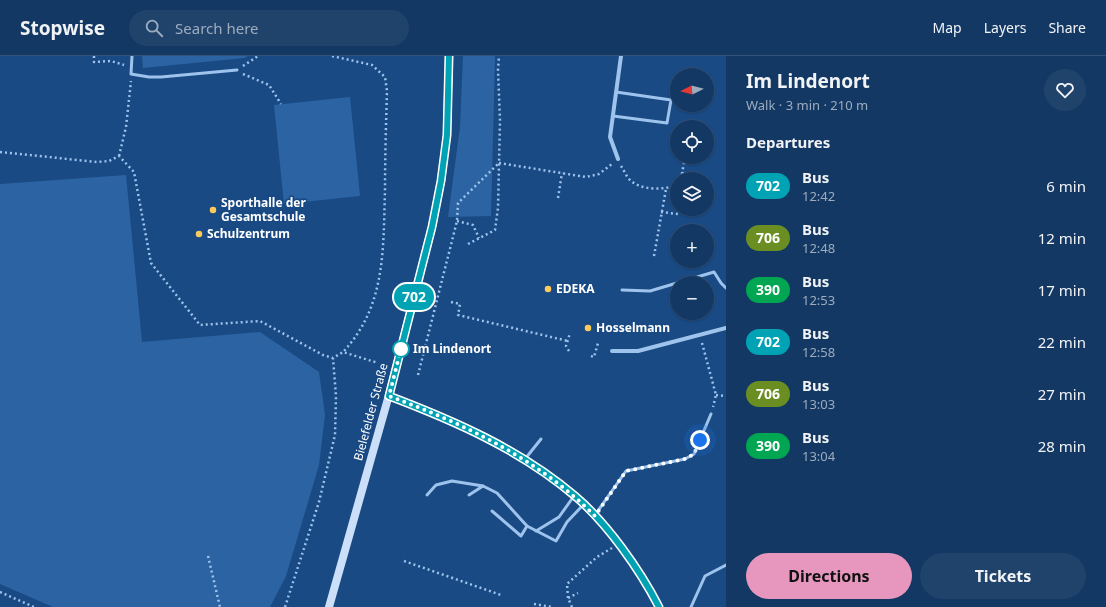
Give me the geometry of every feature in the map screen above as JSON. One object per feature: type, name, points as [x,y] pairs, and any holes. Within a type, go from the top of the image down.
[{"type":"main road","name":"Bielefelder Straße","points":[[329,607],[389,396],[432,227],[441,181],[447,135],[450,56]]},
{"type":"street","points":[[618,159],[610,137],[621,56]]},
{"type":"street","points":[[612,352],[638,351],[726,328]]},
{"type":"street","points":[[389,396],[478,434],[525,459],[574,496],[595,516],[618,545],[648,585],[659,607]]},
{"type":"lane","points":[[132,56],[131,74],[149,77],[237,70]]},
{"type":"lane","points":[[613,116],[667,123],[671,100],[616,92]]},
{"type":"lane","points":[[622,290],[650,291],[714,272],[726,288]]},
{"type":"lane","points":[[595,516],[626,471],[685,459],[694,454],[711,414]]},
{"type":"lane","points":[[525,459],[541,439]]},
{"type":"lane","points":[[426,495],[436,485],[452,481],[483,486],[497,493],[527,526],[556,541],[567,522],[584,504]]},
{"type":"lane","points":[[469,495],[483,486]]},
{"type":"lane","points":[[536,532],[559,517],[574,496]]},
{"type":"lane","points":[[492,511],[521,536],[527,526]]},
{"type":"lane","points":[[691,607],[705,576],[726,565]]},
{"type":"path","points":[[94,56],[94,62],[111,61],[132,68]]},
{"type":"path","points":[[237,70],[258,56]]},
{"type":"path","points":[[332,56],[372,65],[385,77],[387,91],[383,255],[378,290],[366,321],[343,352],[333,358]]},
{"type":"path","points":[[468,244],[495,230],[498,208],[499,56]]},
{"type":"path","points":[[237,70],[269,85],[281,104]]},
{"type":"path","points":[[0,152],[97,162],[109,161],[119,156],[126,127],[131,74]]},
{"type":"path","points":[[119,156],[134,172],[151,263],[200,325],[260,321],[333,358]]},
{"type":"path","points":[[499,163],[586,177],[599,174],[618,159]]},
{"type":"path","points":[[418,375],[457,221],[458,203],[499,163]]},
{"type":"path","points":[[558,198],[562,173]]},
{"type":"path","points":[[628,177],[636,185],[666,189],[670,188]]},
{"type":"path","points":[[654,256],[666,189]]},
{"type":"path","points":[[661,212],[670,213]]},
{"type":"path","points":[[457,221],[473,225],[479,238]]},
{"type":"path","points":[[451,302],[460,304],[458,315],[460,316],[568,341]]},
{"type":"path","points":[[569,351],[566,346],[570,333]]},
{"type":"path","points":[[700,334],[716,395],[711,414]]},
{"type":"path","points":[[591,356],[594,357],[598,343]]},
{"type":"path","points":[[343,352],[378,363]]},
{"type":"path","points":[[285,607],[319,502],[335,435],[336,396],[333,358]]},
{"type":"path","points":[[716,395],[726,396]]},
{"type":"path","points":[[572,607],[568,598],[567,584],[598,557],[618,545]]},
{"type":"path","points":[[208,556],[220,607]]},
{"type":"path","points":[[404,561],[500,595]]},
{"type":"path","points":[[0,592],[34,607]]},
{"type":"path","points":[[568,598],[578,593]]},
{"type":"path","points":[[534,604],[552,607]]},
{"type":"shaded area","points":[[142,56],[248,56],[244,58],[143,68]]},
{"type":"shaded area","points":[[463,56],[495,56],[491,216],[448,217],[460,127]]},
{"type":"shaded area","points":[[350,97],[360,196],[284,204],[274,105]]},
{"type":"shaded area","points":[[126,175],[142,342],[260,332],[319,372],[325,415],[319,465],[286,576],[270,607],[53,607],[0,584],[0,184]]},
{"type":"bus line","name":"702","points":[[449,56],[447,135],[441,181],[432,227],[389,396],[478,434],[525,459],[574,496],[595,516],[618,545],[648,585],[659,607]]},
{"type":"place","name":"Sporthalle der Gesamtschule","points":[[213,210]]},
{"type":"place","name":"Schulzentrum","points":[[199,234]]},
{"type":"place","name":"EDEKA","points":[[548,289]]},
{"type":"place","name":"Hosselmann","points":[[588,328]]},
{"type":"place","name":"Im Lindenort","points":[[401,349]]},
{"type":"route","points":[[401,349],[389,396],[478,434],[525,459],[574,496],[595,516],[626,471],[685,459],[694,454],[700,440]]}]
